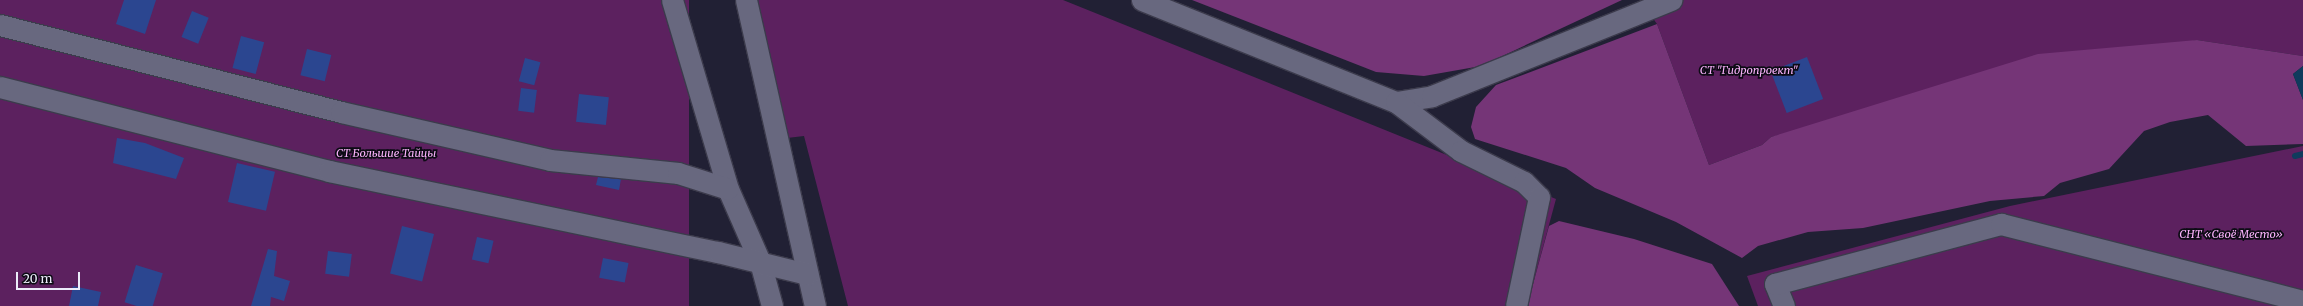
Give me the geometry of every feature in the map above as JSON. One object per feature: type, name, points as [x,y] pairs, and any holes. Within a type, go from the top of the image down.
[{"type":"street","points":[[672,0],[728,189],[760,262],[772,306]]},
{"type":"street","points":[[746,0],[815,306]]},
{"type":"street","points":[[1142,0],[1396,102],[1461,151],[1524,182],[1539,197],[1516,306]]},
{"type":"street","points":[[1396,102],[1432,96],[1670,0]]},
{"type":"street","points":[[0,25],[550,160],[678,173],[728,189]]},
{"type":"street","points":[[0,87],[329,171],[760,262],[807,274]]},
{"type":"street","points":[[1784,306],[1775,284],[2001,224],[2303,301]]},
{"type":"green space","name":"СТ Большие Тайцы","points":[[0,0],[689,0],[689,306],[0,306]]},
{"type":"green space","points":[[751,0],[1063,0],[1556,199],[1527,306],[848,306],[804,136],[787,138]]},
{"type":"green space","name":"СТ \"Гидропроект\"","points":[[1640,0],[2303,0],[2303,56],[2197,40],[1771,137],[1762,145],[1709,165],[1657,24]]},
{"type":"green space","name":"СНТ «Своё Место»","points":[[2303,146],[2303,306],[1758,306],[1747,276],[2010,206]]},
{"type":"shaded area","points":[[1192,0],[1622,0],[1481,66],[1424,76],[1376,72]]},
{"type":"shaded area","points":[[1657,24],[1709,165],[1762,145],[1771,137],[2038,54],[2197,40],[2303,56],[2303,66],[2293,74],[2303,100],[2303,144],[2246,146],[2208,115],[2170,122],[2144,131],[2109,169],[2060,183],[2044,196],[1990,201],[1863,228],[1808,232],[1758,246],[1742,258],[1676,222],[1595,188],[1566,168],[1475,139],[1471,127],[1476,107],[1496,85]]},
{"type":"shaded area","points":[[1559,221],[1634,239],[1712,264],[1739,306],[1527,306],[1549,226]]},
{"type":"water","points":[[2303,66],[2303,100],[2293,74]]},
{"type":"building","points":[[124,0],[156,0],[145,34],[116,24]]},
{"type":"building","points":[[192,11],[209,18],[198,44],[182,37]]},
{"type":"building","points":[[241,36],[264,42],[256,74],[232,68]]},
{"type":"building","points":[[307,49],[331,55],[325,81],[300,75]]},
{"type":"building","points":[[1807,57],[1823,99],[1787,113],[1771,71]]},
{"type":"building","points":[[525,58],[540,62],[534,85],[519,81]]},
{"type":"building","points":[[521,88],[537,90],[534,113],[518,111]]},
{"type":"building","points":[[579,94],[609,97],[606,125],[576,122]]},
{"type":"building","points":[[117,138],[145,143],[184,158],[176,179],[113,163]]},
{"type":"building","points":[[237,163],[275,172],[266,211],[228,202]]},
{"type":"building","points":[[598,177],[621,179],[619,190],[596,185]]},
{"type":"building","points":[[402,226],[434,234],[422,282],[390,274]]},
{"type":"building","points":[[477,237],[494,241],[488,263],[472,259]]},
{"type":"building","points":[[268,249],[277,251],[274,276],[290,281],[284,301],[271,297],[270,306],[251,306]]},
{"type":"building","points":[[328,251],[352,254],[349,277],[325,274]]},
{"type":"building","points":[[603,258],[629,263],[625,283],[599,278]]},
{"type":"building","points":[[136,265],[163,273],[153,306],[137,306],[125,302]]},
{"type":"building","points":[[73,286],[101,292],[98,306],[69,306]]},
{"type":"waterway","points":[[2295,156],[2303,154]]}]
